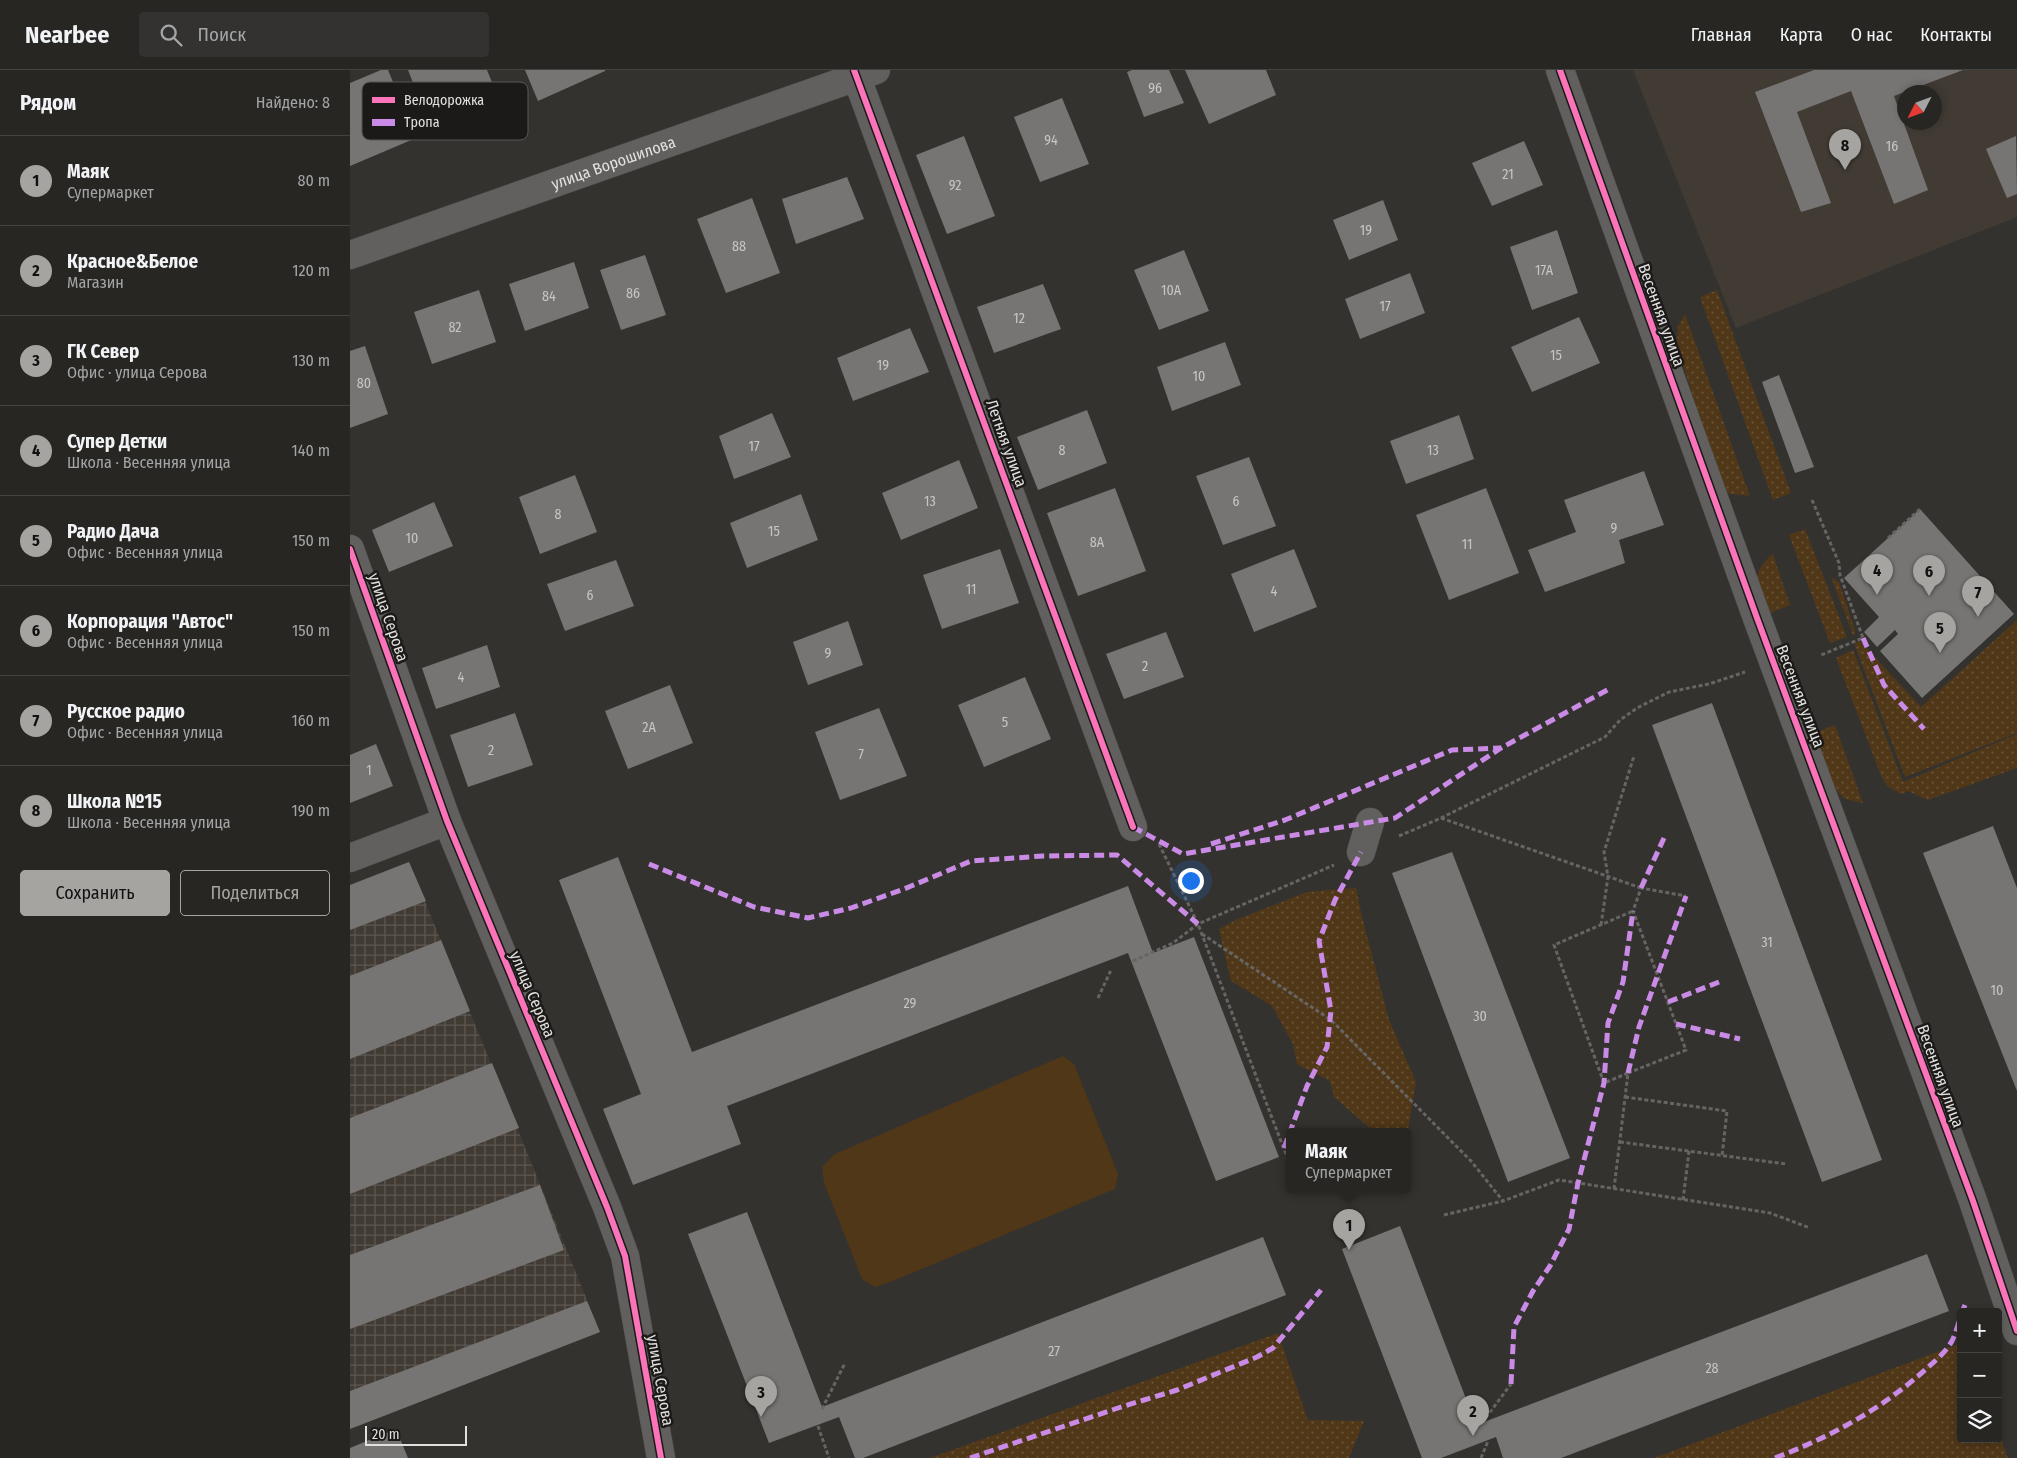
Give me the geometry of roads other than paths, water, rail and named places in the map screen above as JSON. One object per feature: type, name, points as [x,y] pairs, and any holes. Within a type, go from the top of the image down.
[{"type":"street","name":"Весенняя улица","points":[[1560,70],[1757,618],[1973,1201],[2017,1331]]},
{"type":"street","name":"улица Ворошилова","points":[[350,255],[862,73]]},
{"type":"street","name":"Летняя улица","points":[[862,73],[1133,827]]},
{"type":"street","name":"улица Серова","points":[[350,549],[447,821],[608,1207],[625,1256],[661,1458]]},
{"type":"street","points":[[350,858],[447,821]]},
{"type":"street","points":[[1361,852],[1370,822]]},
{"type":"place","name":"Школа №15","points":[[1845,170]]},
{"type":"place","name":"Супер Детки","points":[[1877,595]]},
{"type":"place","name":"Корпорация \"Автос\"","points":[[1929,596]]},
{"type":"place","name":"Русское радио","points":[[1978,617]]},
{"type":"place","name":"Радио Дача","points":[[1940,653]]},
{"type":"place","name":"Маяк","points":[[1349,1250]]},
{"type":"place","name":"ГК Север","points":[[761,1417]]},
{"type":"place","name":"Красное&Белое","points":[[1473,1436]]}]
